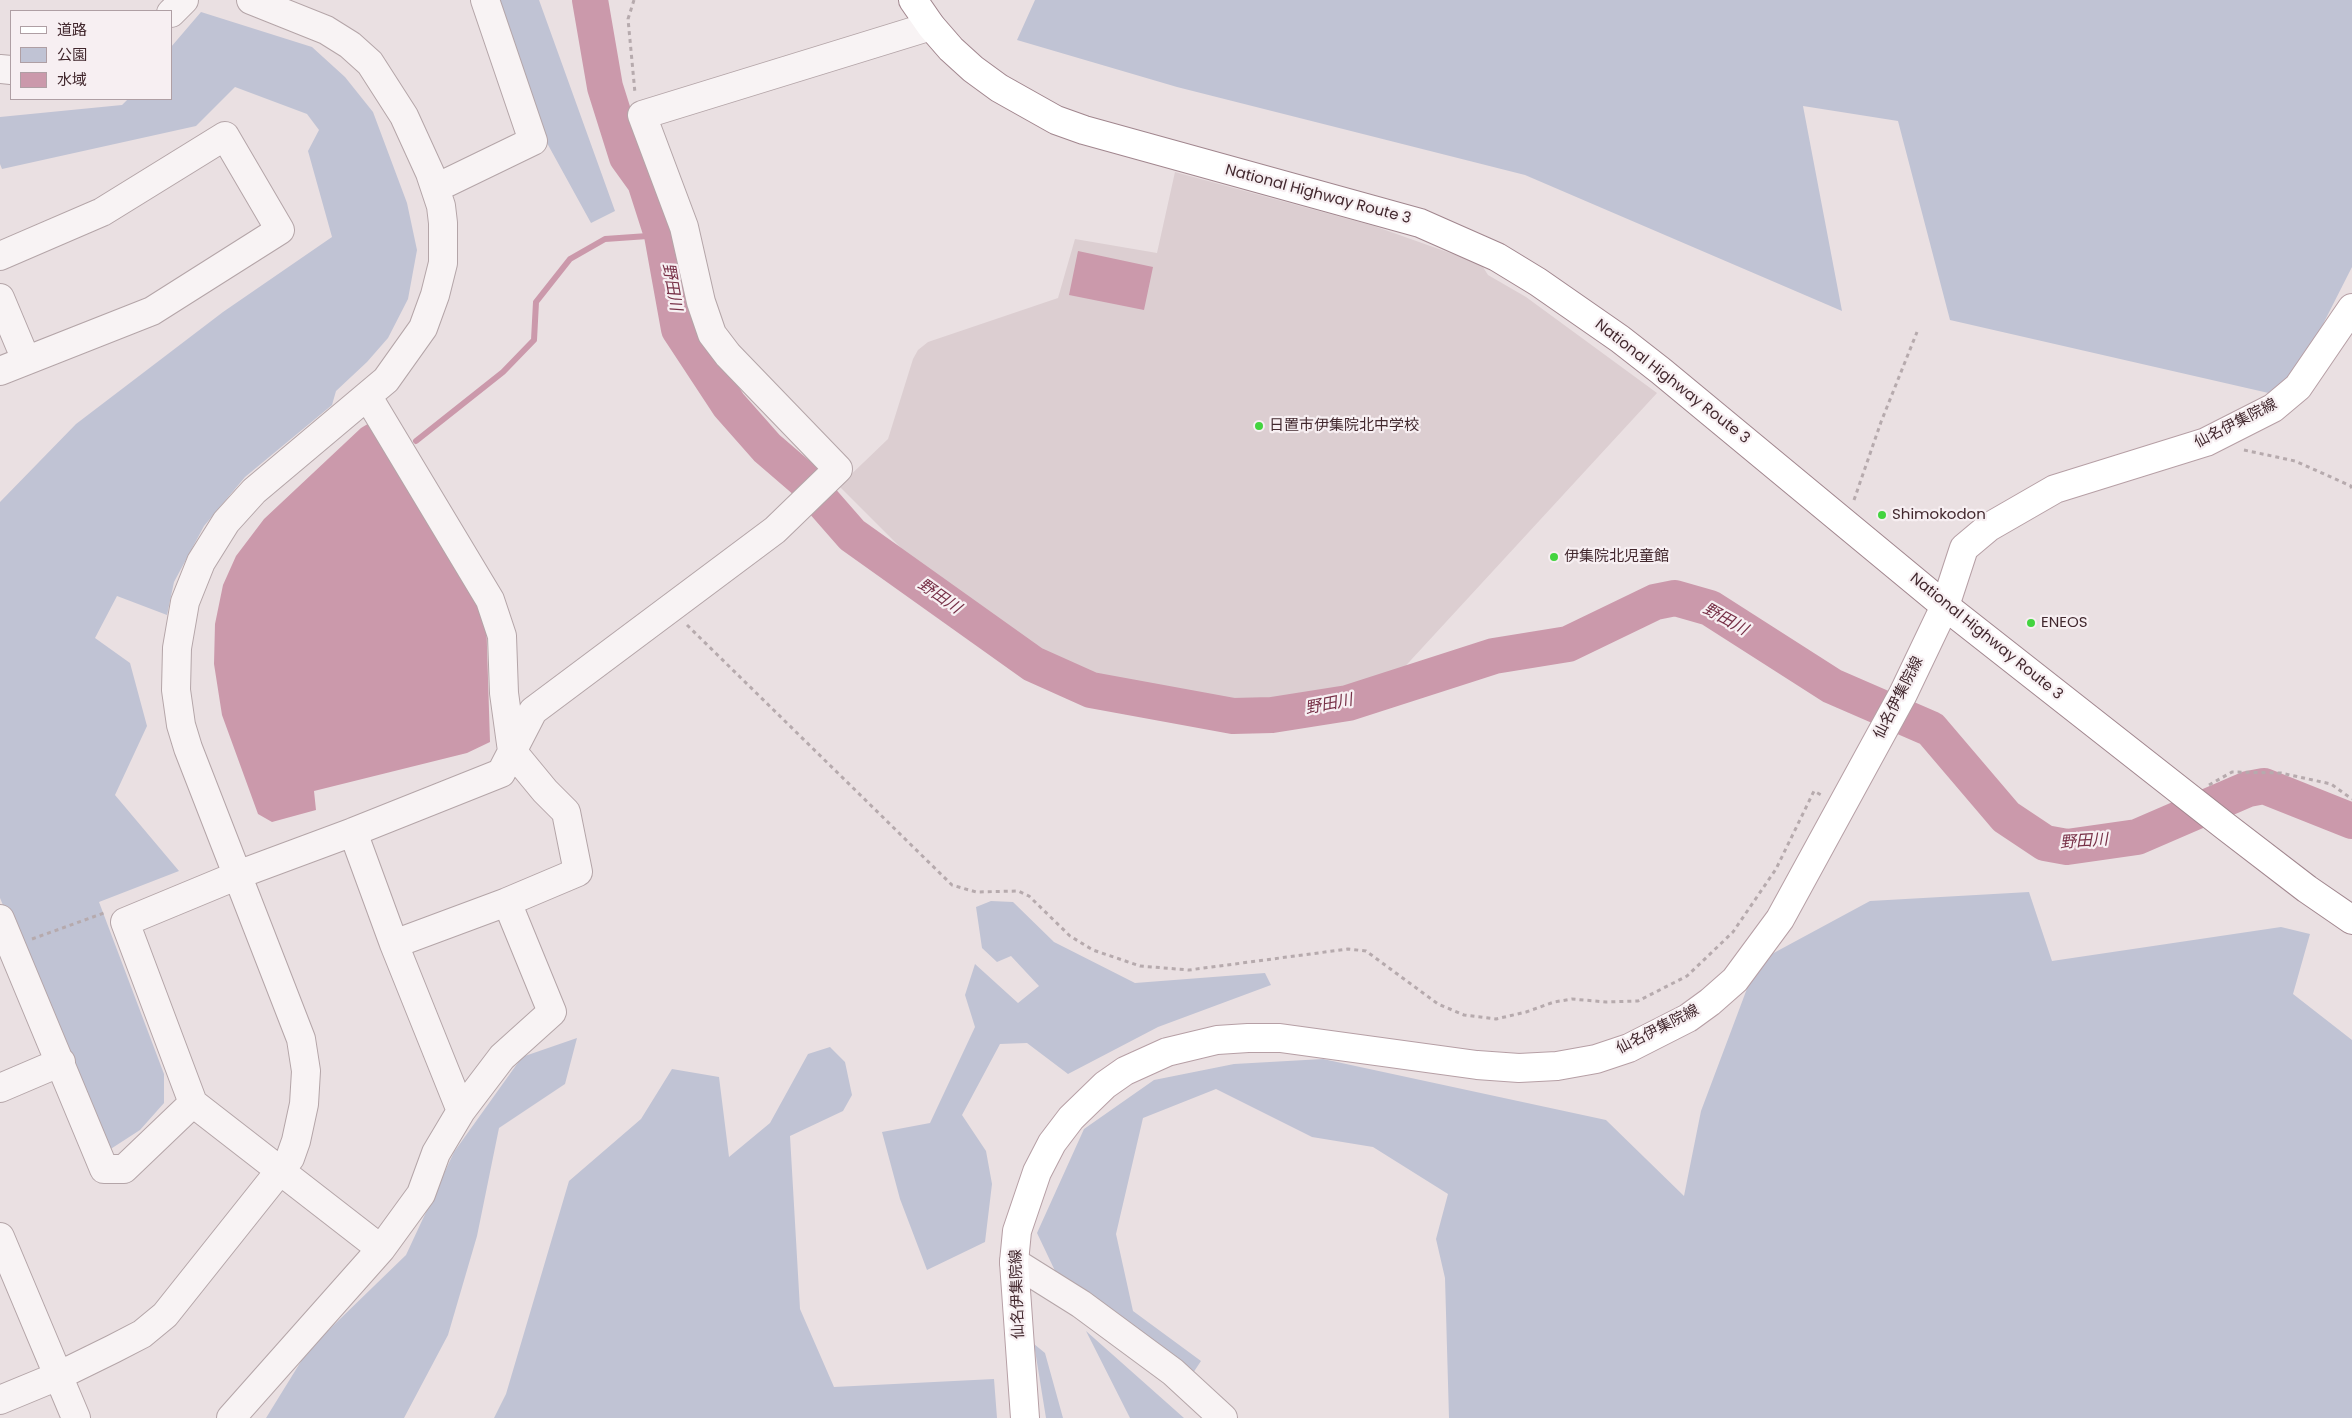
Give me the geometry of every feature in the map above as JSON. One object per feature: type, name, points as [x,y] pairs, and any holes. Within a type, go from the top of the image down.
[{"type":"main road","name":"National Highway Route 3","points":[[913,0],[931,26],[972,69],[999,88],[1056,120],[1084,130],[1420,223],[1497,257],[1538,282],[1620,339],[1944,606],[2225,826],[2307,889],[2352,920]]},
{"type":"main road","name":"仙名伊集院線","points":[[1024,1418],[1014,1262],[1017,1230],[1025,1202],[1037,1172],[1052,1143],[1087,1101],[1125,1072],[1175,1049],[1217,1040],[1280,1038],[1477,1065],[1519,1068],[1557,1066],[1596,1059],[1629,1048],[1688,1018],[1735,980],[1780,919],[1903,694],[1944,606],[1964,548],[1989,527],[2055,489],[2206,442],[2273,408],[2298,386],[2352,308]]},
{"type":"street","points":[[172,13],[184,0]]},
{"type":"street","points":[[0,1400],[58,1376],[142,1334],[165,1315],[282,1171],[290,1158],[296,1141],[304,1104],[306,1072],[301,1039],[188,748],[181,725],[176,690],[177,648],[185,602],[201,562],[226,522],[254,491],[386,380],[423,328],[435,295],[443,263],[443,224],[436,188],[404,116],[370,63],[350,45],[326,30],[251,0]]},
{"type":"street","points":[[436,188],[532,141],[485,0]]},
{"type":"street","points":[[381,1248],[193,1103],[125,922],[238,875],[501,773],[533,711],[775,530],[838,469],[728,355],[712,334],[701,302],[684,227],[642,117],[931,26]]},
{"type":"street","points":[[0,256],[102,212],[226,136],[280,230],[152,311],[0,371]]},
{"type":"street","points":[[0,298],[26,360]]},
{"type":"street","points":[[368,397],[490,600],[502,636],[504,693],[512,751],[545,791],[566,812],[578,872],[507,902],[394,944]]},
{"type":"street","points":[[353,832],[394,944],[461,1111]]},
{"type":"street","points":[[231,1418],[381,1248],[421,1194],[436,1153],[461,1111],[502,1057],[552,1012],[507,902]]},
{"type":"street","points":[[0,919],[104,1168],[124,1169],[193,1103]]},
{"type":"street","points":[[0,1088],[61,1062]]},
{"type":"street","points":[[0,1237],[76,1418]]},
{"type":"street","points":[[1014,1262],[1081,1304],[1166,1366],[1223,1418]]},
{"type":"path","points":[[634,0],[628,19],[633,86],[642,117]]},
{"type":"path","points":[[1846,524],[1881,422],[1917,332]]},
{"type":"path","points":[[2241,450],[2295,461],[2351,486],[2352,492]]},
{"type":"path","points":[[670,608],[952,885],[976,892],[1018,891],[1029,896],[1070,936],[1093,950],[1140,966],[1189,970],[1348,949],[1366,951],[1438,1004],[1464,1015],[1496,1019],[1526,1012],[1554,1002],[1572,999],[1606,1002],[1638,1001],[1687,976],[1733,932],[1776,869],[1814,791],[1843,804]]},
{"type":"path","points":[[2192,800],[2232,772],[2281,773],[2331,784],[2352,799]]},
{"type":"path","points":[[12,946],[112,910]]},
{"type":"shaded area","name":"日置市伊集院北中学校","points":[[1175,172],[1374,226],[1481,264],[1488,275],[1526,297],[1657,393],[1399,673],[1371,688],[1246,701],[1205,699],[1079,673],[1036,653],[913,560],[839,486],[888,439],[913,359],[918,350],[928,342],[1058,298],[1075,239],[1157,253]]},
{"type":"green space","points":[[496,0],[539,0],[615,211],[591,223],[547,143]]},
{"type":"green space","points":[[1035,0],[2352,0],[2352,267],[2286,397],[1950,320],[1898,121],[1803,106],[1842,311],[1525,175],[1177,87],[1017,40]]},
{"type":"green space","points":[[201,12],[312,47],[345,77],[373,112],[407,203],[417,250],[408,299],[388,338],[367,362],[336,391],[332,405],[245,477],[204,526],[174,582],[167,615],[117,596],[95,638],[130,663],[147,726],[115,795],[179,871],[99,902],[164,1074],[164,1103],[140,1130],[106,1152],[0,898],[0,502],[76,424],[223,312],[332,237],[308,151],[319,130],[307,114],[235,87],[196,126],[2,169],[0,164],[0,117],[122,105],[127,100],[172,100],[172,46]]},
{"type":"green space","points":[[2029,892],[2052,961],[2281,927],[2310,934],[2293,994],[2352,1040],[2352,1418],[1449,1418],[1445,1278],[1436,1239],[1448,1194],[1373,1147],[1312,1137],[1216,1089],[1143,1118],[1116,1234],[1133,1311],[1201,1361],[1193,1373],[1057,1275],[1037,1233],[1084,1129],[1154,1080],[1234,1064],[1323,1059],[1606,1120],[1684,1196],[1701,1111],[1757,962],[1870,901]]},
{"type":"green space","points":[[991,901],[1013,902],[1054,942],[1135,983],[1265,973],[1271,985],[1158,1027],[1068,1074],[1027,1043],[1000,1044],[962,1115],[986,1151],[992,1184],[985,1242],[927,1270],[900,1199],[882,1132],[930,1123],[975,1027],[965,995],[975,964],[1018,1003],[1039,986],[1011,956],[997,962],[982,948],[976,907]]},
{"type":"green space","points":[[577,1038],[565,1084],[499,1128],[477,1236],[448,1335],[404,1418],[266,1418],[308,1350],[406,1255],[454,1152],[522,1057]]},
{"type":"green space","points":[[830,1047],[845,1062],[852,1095],[843,1111],[790,1136],[800,1309],[834,1387],[994,1379],[997,1418],[494,1418],[506,1394],[569,1181],[641,1119],[672,1069],[719,1077],[729,1157],[770,1123],[808,1054]]},
{"type":"green space","points":[[1086,1331],[1184,1418],[1130,1418]]},
{"type":"green space","points":[[1034,1344],[1045,1353],[1063,1418],[1046,1418]]},
{"type":"water","points":[[1078,251],[1153,267],[1144,310],[1069,295]]},
{"type":"water","points":[[371,422],[486,615],[490,742],[467,753],[314,791],[316,810],[272,822],[258,814],[222,715],[214,664],[215,624],[223,585],[236,556],[264,519],[361,428]]},
{"type":"waterway","name":"野田川","points":[[590,0],[605,87],[627,157],[645,182],[662,235],[679,329],[729,405],[767,448],[803,479],[852,535],[1033,664],[1091,690],[1233,716],[1272,715],[1348,703],[1494,656],[1568,644],[1655,602],[1675,598],[1710,608],[1832,686],[1931,729],[2006,817],[2045,843],[2067,847],[2137,837],[2248,789],[2264,786],[2352,821]]},
{"type":"waterway","points":[[416,441],[503,372],[534,340],[536,302],[570,259],[605,239],[662,235]]},
{"type":"place","name":"日置市伊集院北中学校","points":[[1259,426]]},
{"type":"place","name":"Shimokodon","points":[[1882,515]]},
{"type":"place","name":"伊集院北児童館","points":[[1554,557]]},
{"type":"place","name":"ENEOS","points":[[2031,623]]}]
